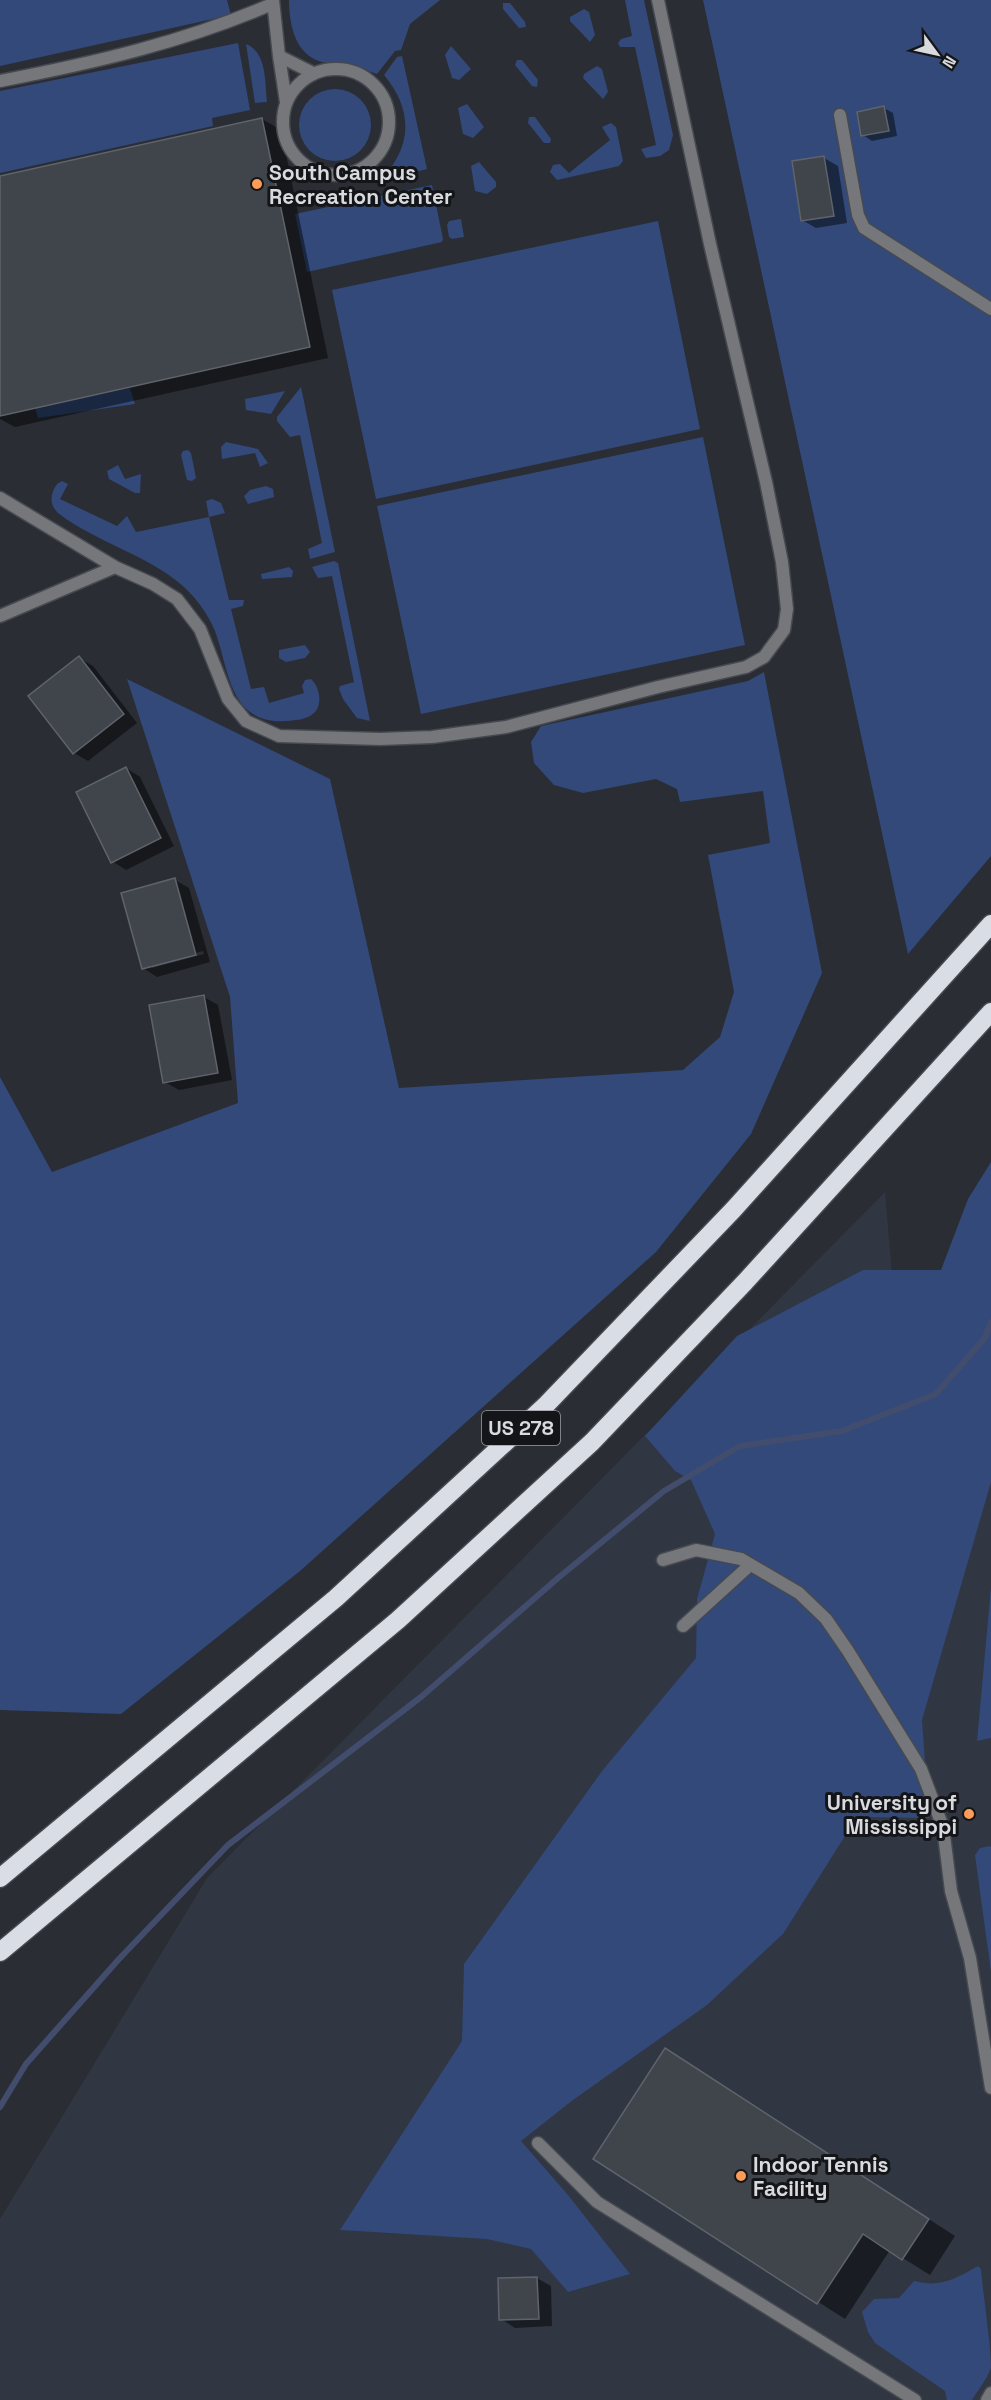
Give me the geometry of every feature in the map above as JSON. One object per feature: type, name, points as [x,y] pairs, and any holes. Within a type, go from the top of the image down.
[{"type":"highway","name":"US 278","points":[[0,1878],[336,1598],[545,1406],[734,1210],[991,924]]},
{"type":"highway","name":"US 278","points":[[0,1952],[398,1620],[592,1442],[746,1282],[991,1012]]},
{"type":"street","points":[[0,498],[115,567],[153,584],[177,599],[200,629],[228,699],[246,722],[279,736],[380,739],[432,737],[506,727],[658,687],[746,668],[764,657],[784,630],[787,609],[782,562],[658,0]]},
{"type":"street","points":[[0,81],[107,60],[217,27],[273,2],[286,103]]},
{"type":"street","points":[[279,56],[313,73]]},
{"type":"street","points":[[330,68],[348,69],[364,76],[378,88],[386,104],[389,121],[387,139],[378,155],[365,167],[349,174],[331,176],[314,172],[299,162],[289,149],[282,132],[282,114],[286,103],[298,83],[313,73],[330,68]]},
{"type":"street","points":[[840,115],[858,215],[864,228],[991,309]]},
{"type":"street","points":[[0,616],[115,567]]},
{"type":"street","points":[[663,1560],[696,1550],[741,1559],[799,1593],[826,1619],[921,1769],[943,1827],[951,1891],[970,1958],[991,2088]]},
{"type":"street","points":[[683,1626],[750,1565]]},
{"type":"street","points":[[538,2143],[597,2202],[915,2400]]},
{"type":"street","points":[[987,2400],[991,2393]]},
{"type":"shaded area","points":[[0,0],[227,0],[231,15],[0,66]]},
{"type":"shaded area","points":[[289,0],[440,0],[410,24],[401,50],[395,51],[377,74],[350,64],[322,62],[305,53],[292,28]]},
{"type":"shaded area","points":[[625,0],[644,0],[673,135],[669,150],[660,156],[646,158],[641,149],[656,145],[635,47],[620,47],[618,43],[621,39],[632,36]]},
{"type":"shaded area","points":[[703,0],[991,0],[991,856],[908,954]]},
{"type":"shaded area","points":[[503,3],[510,3],[525,22],[526,27],[519,28],[503,9]]},
{"type":"shaded area","points":[[584,9],[589,12],[595,35],[590,42],[570,21],[570,17]]},
{"type":"shaded area","points":[[238,43],[250,110],[212,118],[213,126],[0,173],[0,91]]},
{"type":"shaded area","points":[[246,44],[258,54],[264,69],[267,102],[255,103]]},
{"type":"shaded area","points":[[451,46],[471,69],[459,80],[452,78],[445,55]]},
{"type":"shaded area","points":[[402,56],[427,169],[395,177],[392,166],[403,142],[405,119],[398,96],[384,75],[397,57]]},
{"type":"shaded area","points":[[517,60],[522,60],[538,80],[537,87],[532,86],[515,65]]},
{"type":"shaded area","points":[[597,66],[602,69],[608,92],[603,99],[583,78],[584,74]]},
{"type":"shaded area","points":[[335,89],[355,95],[365,105],[371,125],[365,145],[355,155],[335,161],[315,155],[305,145],[299,125],[305,105],[315,95]]},
{"type":"shaded area","points":[[467,104],[484,127],[473,138],[463,134],[458,108]]},
{"type":"shaded area","points":[[529,117],[535,117],[551,139],[550,143],[544,143],[528,123]]},
{"type":"shaded area","points":[[611,123],[616,127],[623,161],[619,166],[557,180],[550,172],[553,165],[560,164],[569,173],[610,140],[602,127]]},
{"type":"shaded area","points":[[479,162],[496,182],[496,187],[487,194],[475,191],[471,166]]},
{"type":"shaded area","points":[[432,185],[442,242],[307,272],[295,214]]},
{"type":"shaded area","points":[[461,219],[464,237],[452,239],[449,237],[447,225],[449,221]]},
{"type":"shaded area","points":[[658,221],[700,429],[376,499],[332,290]]},
{"type":"shaded area","points":[[301,387],[335,552],[310,559],[308,549],[322,543],[300,435],[290,437],[277,421],[277,417]]},
{"type":"shaded area","points":[[130,388],[135,404],[38,418],[35,408]]},
{"type":"shaded area","points":[[285,391],[271,414],[246,410],[245,399]]},
{"type":"shaded area","points":[[703,437],[745,645],[421,714],[377,506]]},
{"type":"shaded area","points":[[226,442],[258,449],[268,463],[260,467],[255,453],[222,459],[221,447]]},
{"type":"shaded area","points":[[188,450],[191,453],[196,478],[192,481],[187,480],[181,455],[183,451]]},
{"type":"shaded area","points":[[118,465],[125,479],[141,474],[140,493],[135,493],[109,479],[107,471]]},
{"type":"shaded area","points":[[62,481],[68,484],[60,499],[117,526],[127,516],[136,532],[209,517],[229,600],[244,600],[243,606],[231,609],[251,689],[264,687],[269,703],[304,693],[302,686],[305,680],[311,679],[319,695],[319,704],[315,712],[309,717],[298,720],[267,720],[253,714],[242,704],[234,692],[215,631],[198,602],[170,576],[89,533],[58,513],[52,503],[52,495],[57,484]]},
{"type":"shaded area","points":[[266,486],[273,489],[274,497],[248,504],[244,496],[250,490]]},
{"type":"shaded area","points":[[212,499],[221,503],[225,513],[209,517],[206,501]]},
{"type":"shaded area","points":[[334,561],[338,563],[370,721],[357,718],[343,699],[339,689],[340,686],[354,682],[332,576],[318,578],[312,567]]},
{"type":"shaded area","points":[[289,567],[293,571],[292,577],[262,579],[261,574]]},
{"type":"shaded area","points":[[305,645],[310,652],[305,658],[286,662],[279,658],[279,650]]},
{"type":"shaded area","points":[[764,672],[822,973],[751,1134],[656,1252],[300,1571],[121,1714],[0,1710],[0,1077],[52,1172],[238,1103],[230,997],[127,679],[330,779],[399,1088],[683,1070],[720,1037],[734,992],[708,855],[770,843],[763,791],[680,802],[677,789],[656,779],[583,793],[554,785],[534,763],[531,742],[541,726],[748,681]]},
{"type":"shaded area","points":[[991,1162],[991,1482],[922,1720],[929,1818],[857,1817],[783,1934],[707,2005],[573,2100],[521,2141],[568,2195],[630,2274],[568,2292],[531,2249],[487,2239],[340,2230],[462,2041],[464,1964],[602,1771],[696,1658],[697,1599],[715,1534],[691,1480],[675,1471],[645,1436],[737,1336],[863,1270],[941,1270],[968,1199]]},
{"type":"shaded area","points":[[885,1192],[902,1393],[991,1250],[991,2400],[0,2400],[0,2219],[207,1878]]},
{"type":"shaded area","points":[[991,1587],[991,1738],[977,1741]]},
{"type":"shaded area","points":[[990,1846],[991,1972],[975,1855],[980,1848]]},
{"type":"shaded area","points":[[978,2266],[981,2269],[991,2367],[972,2400],[947,2400],[945,2391],[875,2343],[868,2332],[862,2312],[874,2299],[899,2298],[914,2281],[940,2283]]},
{"type":"building","points":[[884,106],[889,131],[861,136],[857,112]]},
{"type":"building","points":[[262,118],[310,347],[0,416],[0,176]]},
{"type":"building","points":[[824,156],[834,216],[801,221],[792,161]]},
{"type":"building","points":[[79,656],[124,714],[73,754],[28,696]]},
{"type":"building","points":[[126,767],[161,838],[111,863],[76,792]]},
{"type":"building","points":[[175,878],[196,955],[142,969],[121,893]]},
{"type":"building","points":[[204,995],[218,1073],[163,1083],[149,1005]]},
{"type":"building","name":"Indoor Tennis Facility","points":[[665,2048],[929,2219],[902,2260],[863,2234],[817,2304],[593,2159]]},
{"type":"building","points":[[537,2277],[539,2319],[499,2320],[498,2278]]},
{"type":"waterway","points":[[0,2107],[26,2064],[119,1959],[228,1845],[421,1697],[558,1578],[664,1491],[740,1446],[842,1431],[936,1394],[985,1338],[991,1322]]},
{"type":"place","name":"South Campus Recreation Center","points":[[257,184]]},
{"type":"place","name":"University of Mississippi","points":[[969,1814]]},
{"type":"place","name":"Indoor Tennis Facility","points":[[741,2176]]}]
